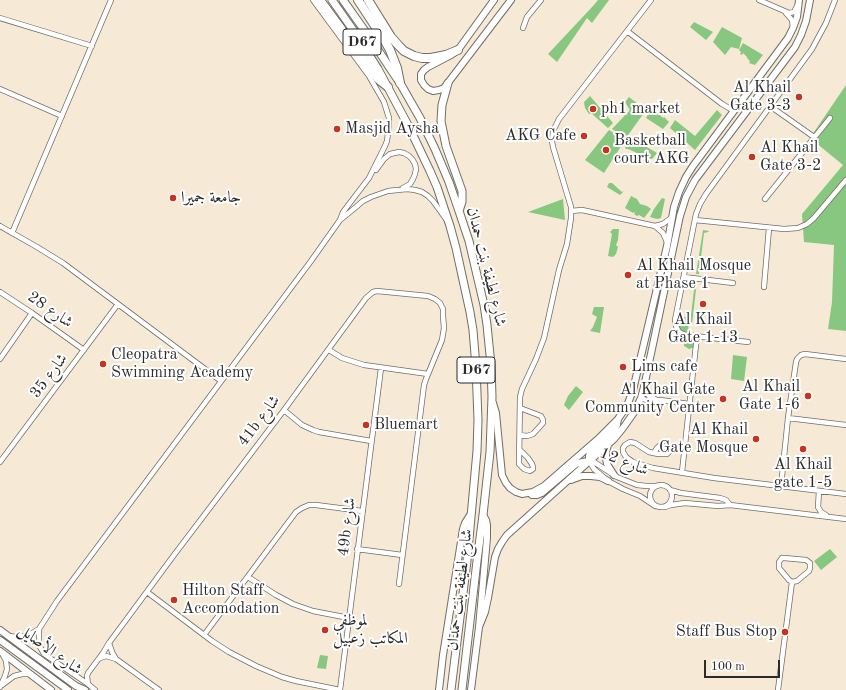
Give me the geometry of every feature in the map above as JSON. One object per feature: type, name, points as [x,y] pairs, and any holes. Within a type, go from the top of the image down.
[{"type":"highway","points":[[320,0],[378,79],[388,87]]},
{"type":"highway","points":[[358,0],[390,50],[397,68],[400,83]]},
{"type":"highway","points":[[368,0],[391,37],[404,51],[422,58],[432,58],[446,55],[458,50]]},
{"type":"main road","name":"شارع لطيفة بنت حمدان","points":[[332,0],[365,48],[388,87],[409,126],[430,171],[450,226],[470,312],[477,385],[478,436],[472,512],[452,690]]},
{"type":"main road","name":"شارع لطيفة بنت حمدان","points":[[343,0],[400,83],[436,149],[459,211],[484,304],[491,365],[492,397],[490,452],[484,515],[477,561],[462,690]]},
{"type":"main road","points":[[448,83],[442,105],[441,121],[446,146],[462,192],[462,202],[459,211]]},
{"type":"street","points":[[12,233],[111,0]]},
{"type":"street","points":[[313,0],[369,76],[387,110],[389,126],[387,141],[371,174]]},
{"type":"street","points":[[494,0],[458,50],[443,60],[428,66],[424,70],[421,74],[421,80],[424,86],[433,91],[444,88],[511,0]]},
{"type":"street","points":[[523,28],[527,17],[540,0]]},
{"type":"street","points":[[520,450],[520,397],[544,338],[558,270],[567,244],[571,218],[571,211],[553,146],[552,136],[554,126],[650,0]]},
{"type":"street","points":[[759,0],[790,13],[794,12],[799,2]]},
{"type":"street","points":[[478,627],[485,612],[495,558],[498,549],[507,535],[619,434],[635,411],[644,387],[684,203],[692,185],[795,47],[806,21],[810,0]]},
{"type":"street","points":[[748,342],[686,335],[677,329],[675,323],[695,220],[700,204],[706,194],[816,43],[826,24],[835,0]]},
{"type":"street","points":[[526,494],[544,486],[598,439],[618,419],[629,401],[678,195],[693,166],[788,38],[797,17],[799,2]]},
{"type":"street","points":[[785,12],[791,18],[793,28]]},
{"type":"street","points":[[0,18],[92,46]]},
{"type":"street","points":[[627,31],[722,104],[734,111],[736,116],[735,120],[726,139]]},
{"type":"street","points":[[0,90],[62,116]]},
{"type":"street","points":[[722,104],[726,110],[728,118]]},
{"type":"street","points":[[770,106],[814,137]]},
{"type":"street","points":[[764,199],[830,118]]},
{"type":"street","points":[[9,636],[24,636],[39,629],[59,598],[307,266],[340,220],[343,212],[371,174],[387,156],[399,152],[409,156],[415,164],[416,169],[410,184],[400,189]]},
{"type":"street","points":[[695,220],[784,230],[794,229],[807,224],[814,218],[846,180]]},
{"type":"street","points":[[340,220],[356,206],[371,196],[407,188],[422,192],[428,196],[450,226]]},
{"type":"street","points":[[571,211],[582,210],[655,226],[663,233],[667,242]]},
{"type":"street","points":[[655,226],[666,222],[672,217]]},
{"type":"street","points":[[0,226],[50,255],[221,381]]},
{"type":"street","points":[[764,287],[769,228]]},
{"type":"street","points":[[684,277],[733,283]]},
{"type":"street","name":"41b شارع","points":[[87,687],[87,676],[90,669],[100,658],[110,642],[329,350],[366,298],[373,292],[381,291],[428,296],[435,298],[440,303],[443,309],[444,328],[442,340],[428,374]]},
{"type":"street","name":"شارع 28","points":[[0,292],[84,350]]},
{"type":"street","name":"شارع 35","points":[[0,462],[118,304]]},
{"type":"street","points":[[0,357],[32,313]]},
{"type":"street","points":[[682,472],[697,336]]},
{"type":"street","points":[[329,350],[342,358],[356,363],[428,374],[424,385],[399,584]]},
{"type":"street","points":[[781,486],[788,418],[796,362],[799,357],[806,354],[846,359]]},
{"type":"street","name":"49b شارع","points":[[340,690],[381,368]]},
{"type":"street","points":[[636,375],[635,392],[641,398],[646,400],[689,404]]},
{"type":"street","points":[[644,387],[648,395],[656,400]]},
{"type":"street","points":[[492,397],[496,413],[503,478],[507,485],[513,490],[519,493],[534,496],[542,493],[576,464],[589,461]]},
{"type":"street","points":[[520,408],[543,418],[543,421],[533,434],[526,436],[520,435]]},
{"type":"street","points":[[284,410],[306,428],[319,432],[371,441]]},
{"type":"street","points":[[788,418],[846,425]]},
{"type":"street","points":[[589,461],[590,453],[614,431],[618,419]]},
{"type":"street","points":[[672,448],[665,454],[654,453],[633,442],[624,446],[623,454],[626,458],[638,464],[653,468],[714,478],[846,494]]},
{"type":"street","points":[[609,443],[606,452],[606,459],[614,475]]},
{"type":"street","points":[[654,453],[659,446],[684,449]]},
{"type":"street","name":"شارع 12","points":[[589,461],[597,464],[614,475],[637,484],[657,486]]},
{"type":"street","name":"شارع 12","points":[[589,461],[594,469],[608,481],[640,496],[655,506]]},
{"type":"street","points":[[564,484],[572,479],[582,476],[596,476],[608,481]]},
{"type":"street","points":[[730,505],[726,500],[720,498],[670,490],[662,485],[653,488],[650,492],[652,502],[655,506],[660,507],[678,503],[718,506],[730,505],[846,519]]},
{"type":"street","points":[[665,507],[671,502],[672,494],[670,490]]},
{"type":"street","points":[[819,491],[818,508],[828,517]]},
{"type":"street","points":[[204,635],[296,512],[302,508],[316,505],[362,511]]},
{"type":"street","points":[[439,690],[443,655],[463,529],[472,512]]},
{"type":"street","points":[[471,690],[487,538],[487,526],[484,515]]},
{"type":"street","points":[[358,548],[402,555]]},
{"type":"street","points":[[784,558],[808,561],[811,565],[810,570],[797,581],[792,582],[779,568],[778,564],[780,561],[784,558]]},
{"type":"street","points":[[248,578],[293,604],[312,611],[349,618]]},
{"type":"street","points":[[778,690],[792,582]]},
{"type":"street","points":[[147,592],[204,635],[229,652],[254,665],[269,672],[296,681],[340,690]]},
{"type":"street","points":[[39,629],[38,645],[44,654],[87,687],[95,690]]},
{"type":"street","name":"شارع الأصايل","points":[[0,630],[78,688],[87,687]]},
{"type":"street","points":[[0,640],[68,690]]},
{"type":"street","points":[[110,642],[112,652],[116,659]]},
{"type":"street","points":[[0,687],[7,669],[6,661],[1,651]]},
{"type":"street","name":"شارع الأصايل","points":[[1,651],[51,690]]},
{"type":"street","points":[[100,658],[106,656],[116,659],[160,690]]},
{"type":"street","points":[[0,687],[14,676],[31,674]]},
{"type":"green space","points":[[598,0],[609,0],[592,23],[587,18],[557,62],[548,54]]},
{"type":"green space","points":[[694,22],[713,32],[706,40],[690,27]]},
{"type":"green space","points":[[722,27],[742,38],[739,49],[731,47],[725,55],[713,42]]},
{"type":"green space","points":[[743,43],[763,55],[755,65],[749,63],[750,61],[743,53],[742,55],[740,54],[741,52],[739,50]]},
{"type":"green space","points":[[846,85],[846,331],[828,329],[832,302],[834,245],[804,242],[802,214],[843,165],[810,138]]},
{"type":"green space","points":[[590,96],[613,123],[608,128],[591,113],[589,114],[585,108],[584,102]]},
{"type":"green space","points":[[629,97],[646,110],[626,138],[612,129],[630,110],[625,102]]},
{"type":"green space","points":[[652,108],[669,122],[663,129],[646,118]]},
{"type":"green space","points":[[717,110],[722,115],[695,150],[670,128],[675,120],[695,136]]},
{"type":"green space","name":"Basketball court AKG","points":[[609,130],[625,140],[604,173],[585,160]]},
{"type":"green space","points":[[628,136],[657,153],[650,160],[648,158],[646,160],[635,152],[626,149],[625,148],[627,145],[625,143]]},
{"type":"green space","points":[[609,183],[612,183],[622,192],[624,191],[620,195],[607,187]]},
{"type":"green space","points":[[631,196],[637,199],[640,204],[651,209],[644,218],[639,215],[637,216],[634,212],[633,213],[625,208]]},
{"type":"green space","points":[[662,198],[665,199],[661,218],[657,219],[650,217],[654,209]]},
{"type":"green space","points":[[563,199],[565,220],[528,212]]},
{"type":"green space","points":[[613,229],[619,229],[616,245],[618,247],[616,254],[613,257],[608,256],[612,234],[610,232]]},
{"type":"green space","points":[[703,230],[709,231],[704,233],[699,274],[696,274]]},
{"type":"green space","points":[[695,281],[697,281],[692,324],[690,324]]},
{"type":"green space","points":[[594,307],[604,307],[600,333],[590,331],[597,317],[592,314]]},
{"type":"green space","points":[[680,316],[687,317],[689,331],[696,333],[695,347],[689,349],[684,346],[684,343],[678,342]]},
{"type":"green space","points":[[733,355],[747,357],[744,381],[731,379]]},
{"type":"green space","points":[[576,386],[583,392],[569,410],[564,405],[568,396]]},
{"type":"green space","points":[[830,549],[837,557],[821,570],[814,561]]},
{"type":"green space","points":[[320,655],[328,656],[326,669],[317,668]]},
{"type":"place","name":"Al Khail Gate 3-3","points":[[799,97]]},
{"type":"place","name":"ph1 market","points":[[593,109]]},
{"type":"place","name":"Masjid Aysha","points":[[337,129]]},
{"type":"place","name":"AKG Cafe","points":[[584,136]]},
{"type":"place","name":"Basketball court AKG","points":[[606,150]]},
{"type":"place","name":"Al Khail Gate 3-2","points":[[752,157]]},
{"type":"place","name":"جامعة جميرا","points":[[173,198]]},
{"type":"place","name":"Al Khail Mosque at Phase 1","points":[[628,275]]},
{"type":"place","name":"Al Khail Gate 1-13","points":[[703,304]]},
{"type":"place","name":"Cleopatra Swimming Academy","points":[[103,364]]},
{"type":"place","name":"Lims cafe","points":[[623,367]]},
{"type":"place","name":"Al Khail Gate 1-6","points":[[808,396]]},
{"type":"place","name":"Al Khail Gate Community Center","points":[[723,399]]},
{"type":"place","name":"Bluemart","points":[[366,425]]},
{"type":"place","name":"Al Khail Gate Mosque","points":[[756,439]]},
{"type":"place","name":"Al Khail gate 1-5","points":[[803,449]]},
{"type":"place","name":"Hilton Staff Accomodation","points":[[174,600]]},
{"type":"place","name":"لموظفي المكاتب زعبيل","points":[[325,630]]},
{"type":"place","name":"Staff Bus Stop","points":[[785,632]]}]
